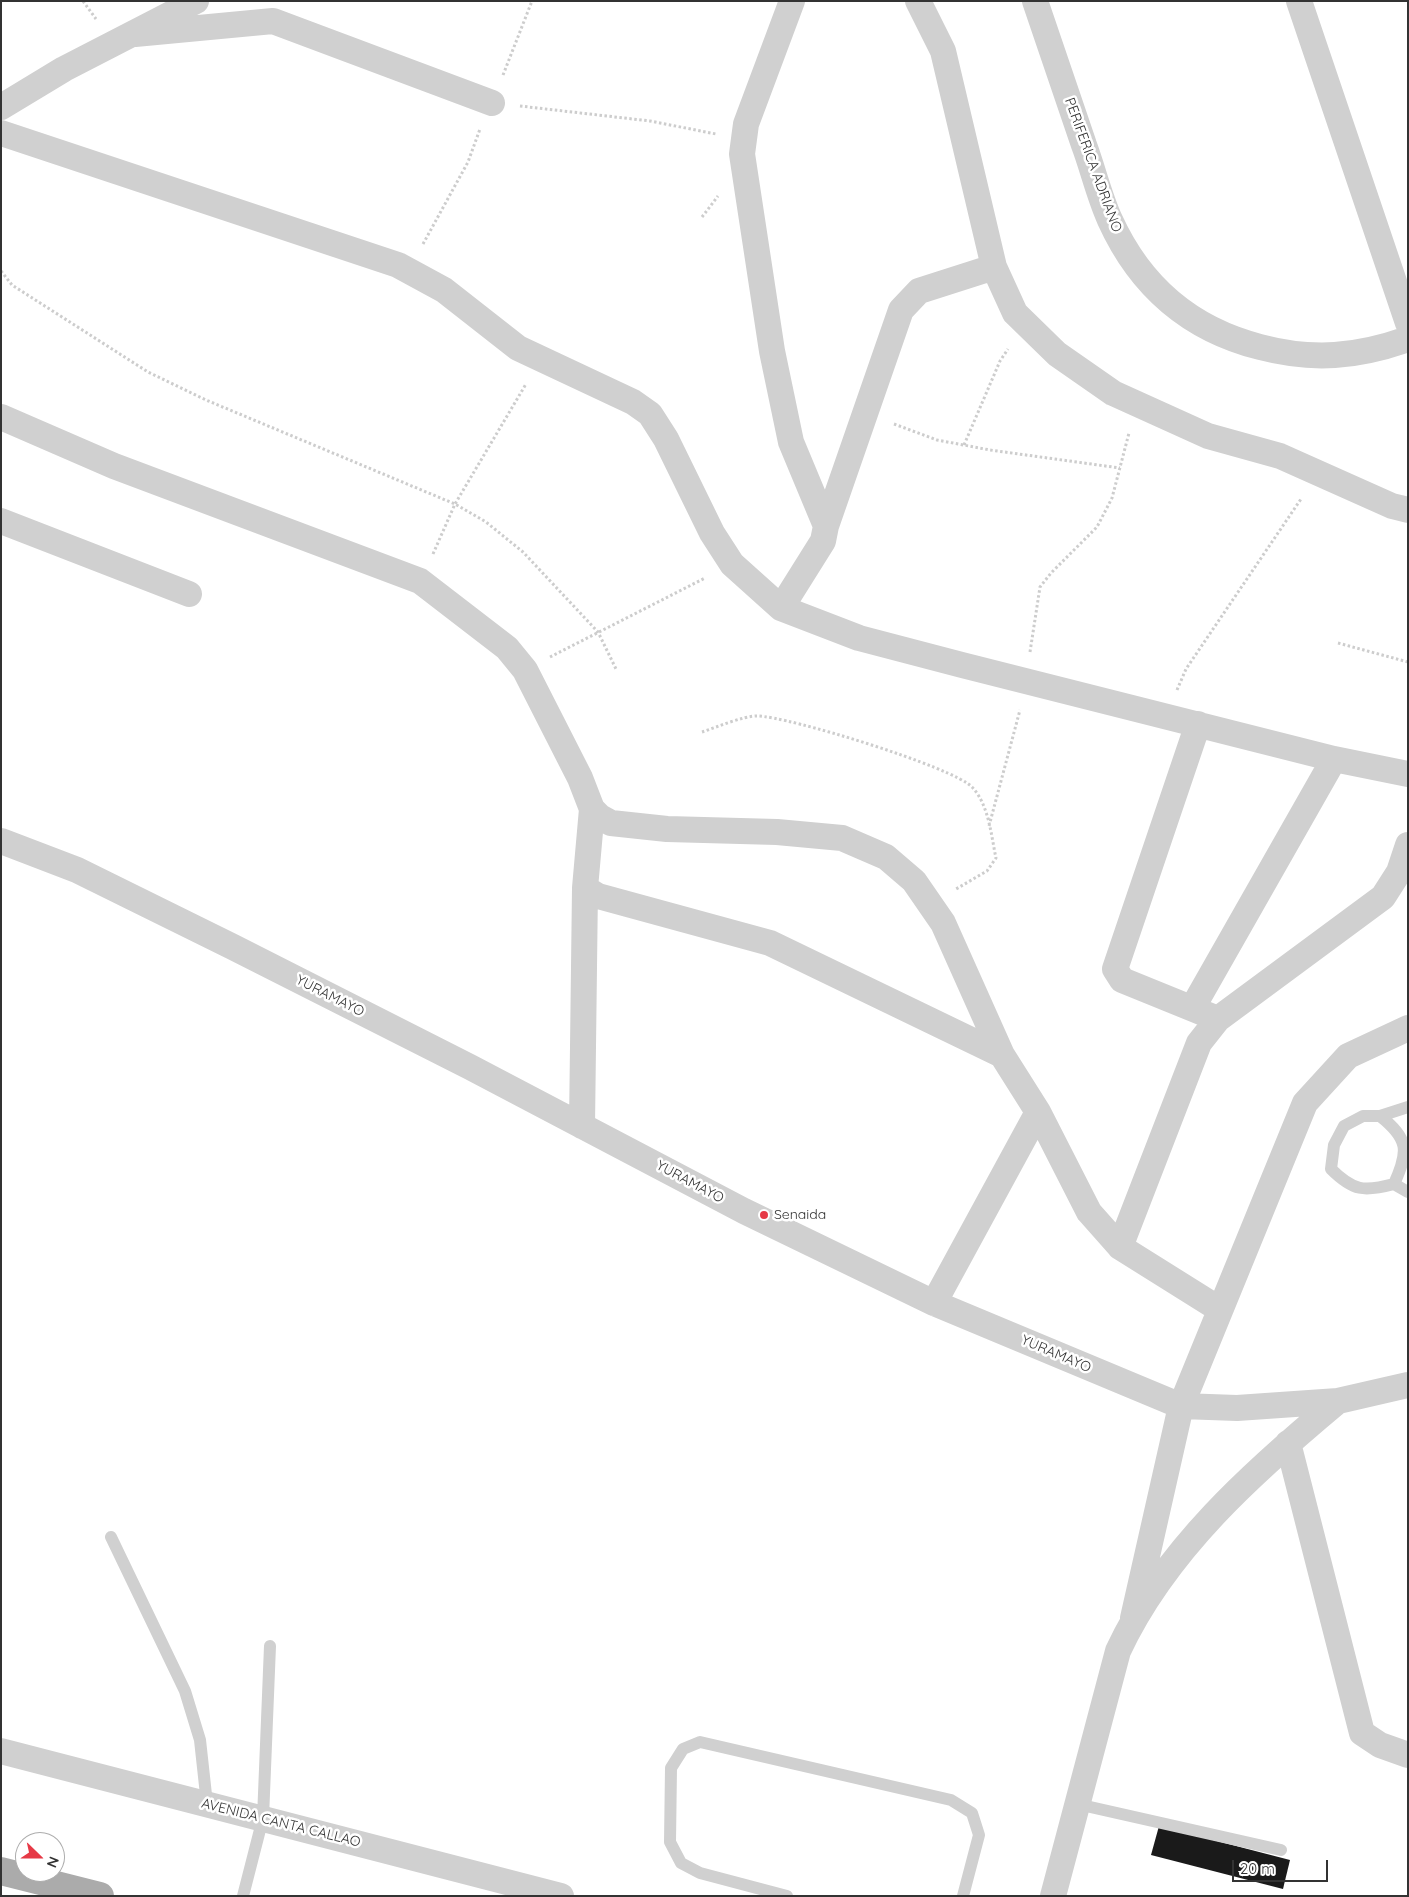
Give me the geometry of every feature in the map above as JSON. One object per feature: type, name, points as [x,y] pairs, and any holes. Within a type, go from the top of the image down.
[{"type":"main road","points":[[1,1871],[100,1896]]},
{"type":"street","points":[[1,107],[64,69],[196,1]]},
{"type":"street","points":[[792,1],[746,124],[742,154],[772,351],[791,442],[826,526]]},
{"type":"street","points":[[918,1],[943,51],[994,267],[1015,313],[1057,354],[1113,393],[1208,436],[1280,456],[1392,506],[1408,510]]},
{"type":"street","name":"PERIFERICA ADRIANO","points":[[1035,1],[1110,219],[1133,264],[1166,300],[1202,325],[1242,342],[1281,352],[1322,357],[1376,350],[1408,339]]},
{"type":"street","points":[[1299,1],[1408,323]]},
{"type":"street","points":[[135,34],[273,21],[492,103]]},
{"type":"street","points":[[1,133],[398,265],[444,290],[518,348],[540,360],[614,392],[650,414],[666,440],[712,533],[732,564],[781,608],[860,638],[1334,759],[1408,774]]},
{"type":"street","points":[[781,608],[823,541],[826,526],[902,310],[919,291],[994,267]]},
{"type":"street","points":[[1,417],[114,466],[420,581],[507,648],[525,670],[580,778],[592,809],[600,817],[611,823],[667,829],[777,832],[842,838],[886,857],[914,881],[943,924],[1002,1055],[1038,1112],[1089,1212],[1120,1247],[1219,1309]]},
{"type":"street","points":[[1,521],[189,594]]},
{"type":"street","points":[[1198,724],[1115,969],[1122,980],[1193,1007],[1218,1020]]},
{"type":"street","points":[[1193,1007],[1334,759]]},
{"type":"street","points":[[582,1126],[585,888],[592,809]]},
{"type":"street","name":"YURAMAYO","points":[[1,840],[94,878],[461,1063],[744,1211],[934,1303],[1181,1406],[1237,1408],[1338,1401],[1408,1385]]},
{"type":"street","points":[[1120,1247],[1199,1043],[1218,1020],[1383,897],[1399,872],[1408,845]]},
{"type":"street","points":[[585,888],[598,896],[770,943],[1002,1055]]},
{"type":"street","points":[[1053,1896],[1118,1651],[1133,1618],[1181,1406],[1219,1309],[1305,1103],[1348,1056],[1408,1028]]},
{"type":"street","points":[[934,1303],[1038,1112]]},
{"type":"street","points":[[1133,1618],[1192,1539],[1288,1443],[1338,1401]]},
{"type":"street","points":[[1288,1443],[1362,1734],[1380,1745],[1408,1755]]},
{"type":"street","name":"AVENIDA CANTA CALLAO","points":[[1,1751],[561,1896]]},
{"type":"lane","points":[[1408,1107],[1380,1116],[1363,1116],[1344,1126],[1334,1145],[1331,1168],[1345,1183],[1362,1190],[1394,1184],[1408,1192]]},
{"type":"lane","points":[[1380,1116],[1396,1128],[1405,1144],[1404,1163],[1394,1184]]},
{"type":"lane","points":[[111,1537],[185,1691],[200,1740],[207,1804]]},
{"type":"lane","points":[[243,1896],[263,1818],[270,1646]]},
{"type":"lane","points":[[788,1896],[700,1873],[681,1863],[670,1842],[671,1768],[683,1749],[700,1742],[951,1800],[972,1812],[979,1835],[963,1896]]},
{"type":"lane","points":[[1077,1804],[1281,1850]]},
{"type":"path","points":[[398,265],[424,243],[468,162],[485,113],[492,103],[532,1]]},
{"type":"path","points":[[492,103],[650,121],[744,140]]},
{"type":"path","points":[[1,272],[12,285],[148,372],[206,400],[455,504],[486,522],[523,552],[598,632],[618,671]]},
{"type":"path","points":[[964,445],[1000,361],[1026,324]]},
{"type":"path","points":[[420,581],[455,504],[540,360]]},
{"type":"path","points":[[989,826],[1028,682],[1040,587],[1051,573],[1097,527],[1112,498],[1134,402]]},
{"type":"path","points":[[865,413],[937,440],[1120,468]]},
{"type":"path","points":[[1166,716],[1186,669],[1318,474]]},
{"type":"path","points":[[525,670],[732,564]]},
{"type":"path","points":[[1338,643],[1408,662]]},
{"type":"path","points":[[702,732],[756,716],[809,727],[922,762],[971,786],[985,810],[996,858],[987,871],[930,904]]},
{"type":"building","points":[[1159,1826],[1290,1860],[1283,1889],[1151,1855]]},
{"type":"place","name":"Senaida","points":[[764,1215]]}]
